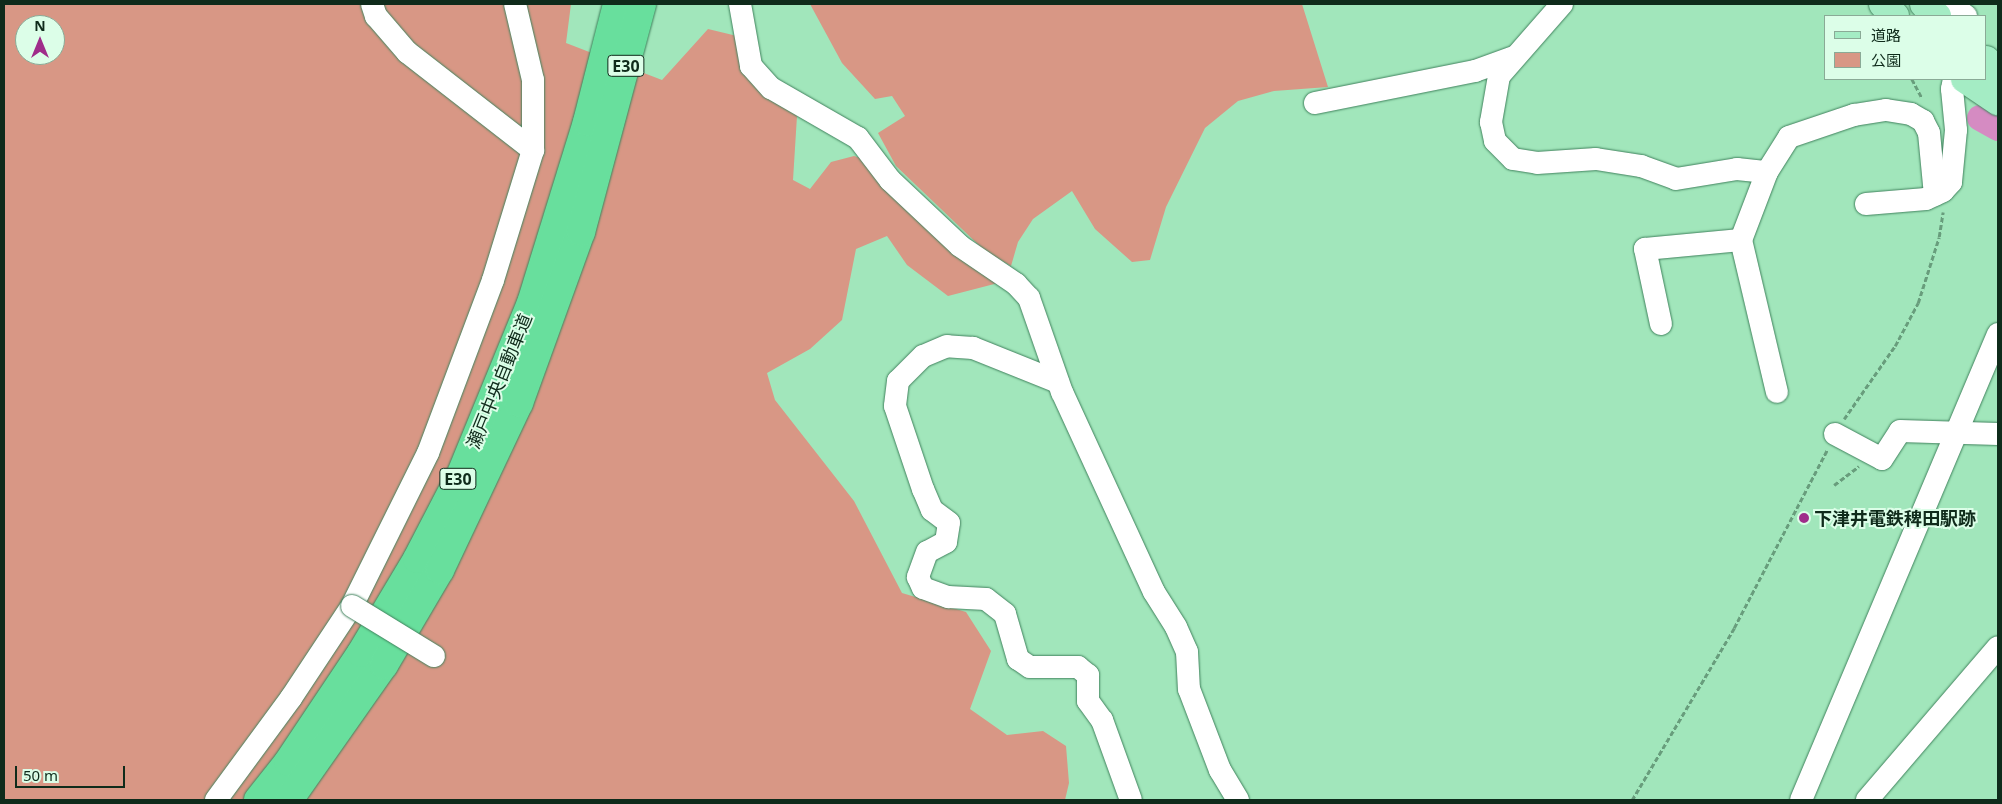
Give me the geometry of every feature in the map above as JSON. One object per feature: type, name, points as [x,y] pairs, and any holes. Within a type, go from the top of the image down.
[{"type":"highway","name":"瀬戸中央自動車道","points":[[289,800],[384,665],[440,570],[481,486],[555,310],[599,125],[617,4]]},
{"type":"highway","name":"瀬戸中央自動車道","points":[[258,800],[288,762],[361,653],[418,559],[460,476],[531,303],[599,125],[642,4]]},
{"type":"main road","points":[[1883,4],[1894,15]]},
{"type":"main road","points":[[1924,4],[1937,15]]},
{"type":"main road","points":[[1987,61],[1998,71]]},
{"type":"main road","points":[[1966,80],[1998,101]]},
{"type":"street","points":[[372,4],[376,16],[406,52],[533,150]]},
{"type":"street","points":[[216,800],[291,698],[352,606],[428,453],[494,280],[533,150],[533,80],[515,4]]},
{"type":"street","points":[[740,4],[752,66],[771,88],[858,138],[890,180],[952,239],[1016,284],[1029,298],[1058,382],[1154,592],[1176,627],[1187,652],[1189,689],[1220,770],[1238,800]]},
{"type":"street","points":[[1562,4],[1499,76],[1491,122],[1495,141],[1513,159],[1536,163],[1596,159],[1641,166],[1676,179],[1737,169],[1767,172]]},
{"type":"street","points":[[1950,4],[1965,15]]},
{"type":"street","points":[[1315,103],[1475,71],[1514,57]]},
{"type":"street","points":[[1866,204],[1926,199],[1946,188],[1954,171],[1954,80]]},
{"type":"street","points":[[1777,392],[1740,240],[1767,172],[1789,138],[1854,115],[1898,111],[1911,114],[1923,121],[1929,132],[1935,195]]},
{"type":"street","points":[[1661,324],[1644,249],[1740,240]]},
{"type":"street","points":[[1801,800],[1998,334]]},
{"type":"street","points":[[1058,382],[973,348],[947,346],[923,356],[898,381],[895,406],[923,489],[932,510],[949,523],[946,542],[926,552],[918,577],[923,588],[948,597],[986,600],[1005,614],[1018,659],[1030,667],[1078,667],[1088,675],[1088,701],[1102,720],[1131,800]]},
{"type":"street","points":[[1835,434],[1882,459],[1900,431],[1998,434]]},
{"type":"street","points":[[352,606],[434,656]]},
{"type":"street","points":[[1867,800],[1998,647]]},
{"type":"path","points":[[1834,486],[1874,454]]},
{"type":"green space","points":[[4,4],[571,4],[566,43],[662,80],[708,29],[737,36],[746,69],[797,116],[793,180],[810,189],[831,162],[854,156],[867,160],[1002,282],[948,296],[907,265],[887,236],[856,249],[842,320],[810,349],[767,373],[775,400],[854,501],[902,593],[966,612],[991,651],[970,709],[1007,735],[1043,731],[1066,746],[1069,783],[1065,800],[4,800]]},
{"type":"green space","points":[[810,4],[1302,4],[1328,87],[1274,91],[1238,101],[1205,128],[1166,207],[1150,260],[1132,262],[1095,229],[1072,191],[1033,219],[1018,242],[1011,266],[985,251],[896,166],[878,133],[905,116],[892,96],[875,99],[842,63]]},
{"type":"waterway","points":[[1980,118],[1998,128]]},
{"type":"place","name":"下津井電鉄稗田駅跡","points":[[1804,518]]}]
